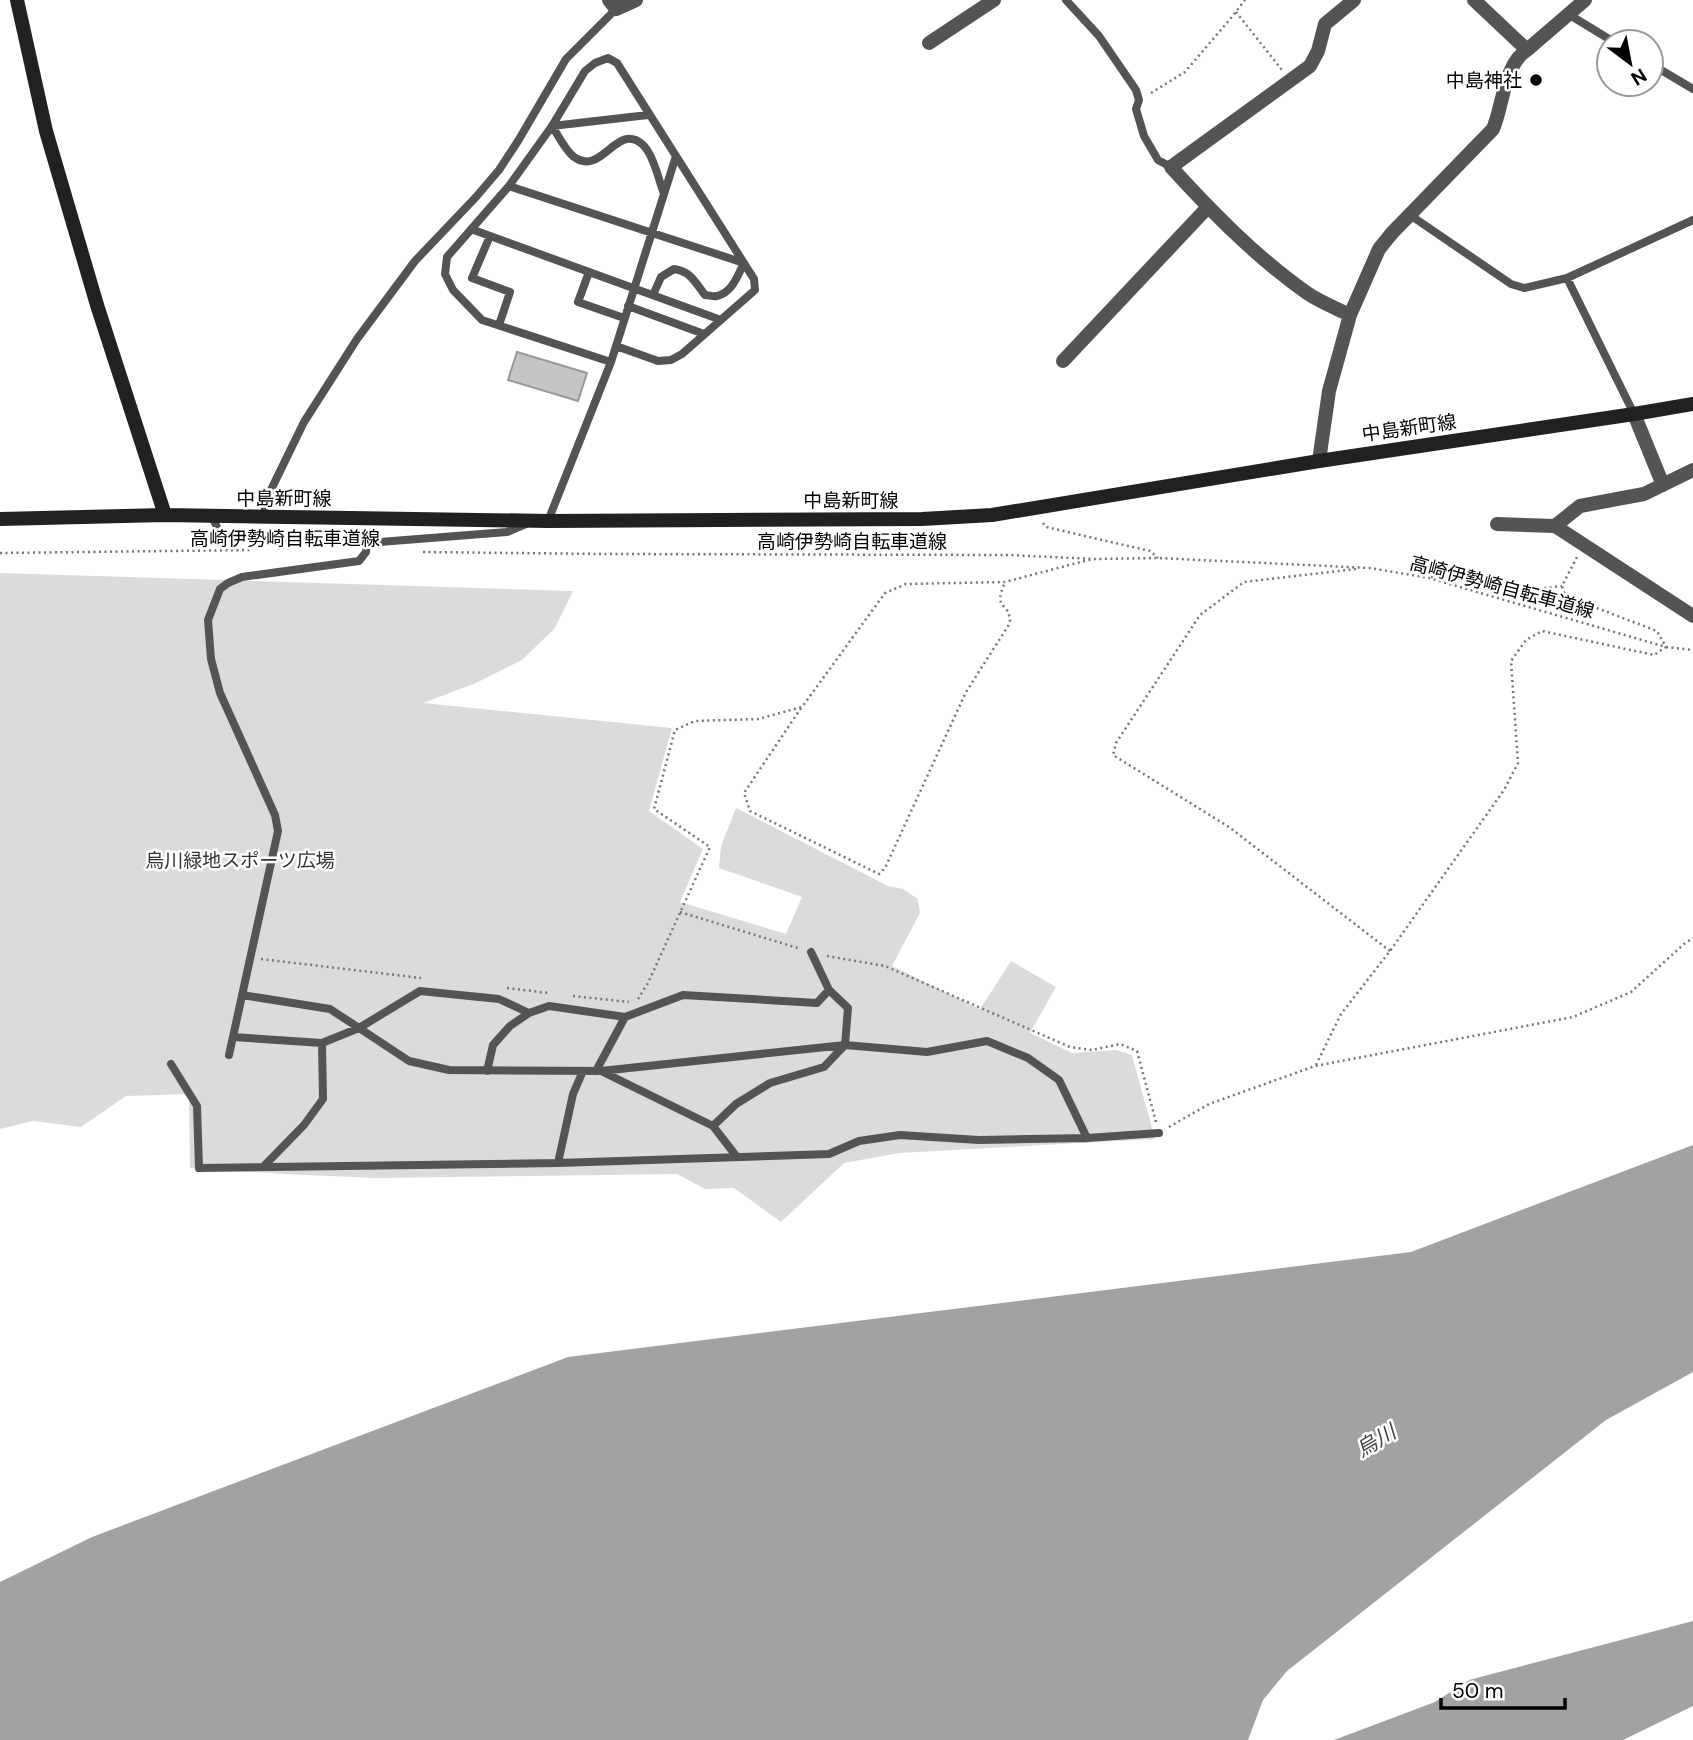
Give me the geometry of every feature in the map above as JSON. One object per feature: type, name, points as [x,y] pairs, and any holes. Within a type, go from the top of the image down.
[{"type":"main road","points":[[17,0],[46,131],[97,305],[165,515]]},
{"type":"main road","name":"中島新町線","points":[[0,519],[165,515],[541,521],[922,519],[1034,508],[1693,404]]},
{"type":"street","points":[[612,4],[636,0]]},
{"type":"street","points":[[929,43],[994,0]]},
{"type":"street","points":[[1350,316],[1308,295],[1208,207],[1171,167],[1310,66],[1318,51],[1325,24],[1354,0]]},
{"type":"street","points":[[1474,0],[1527,50]]},
{"type":"street","points":[[1319,461],[1329,391],[1350,316],[1379,249],[1493,129],[1505,85],[1520,55],[1585,0]]},
{"type":"street","points":[[1063,361],[1208,207]]},
{"type":"street","points":[[1634,414],[1664,485]]},
{"type":"street","points":[[1555,526],[1580,506],[1644,494],[1693,470]]},
{"type":"street","points":[[1497,524],[1555,526],[1693,616]]},
{"type":"lane","points":[[1066,0],[1099,36],[1136,90],[1139,100],[1136,109],[1144,136],[1158,160],[1171,167]]},
{"type":"lane","points":[[264,516],[266,500],[304,422],[357,339],[415,261],[499,170],[566,59],[612,4]]},
{"type":"lane","points":[[1568,14],[1595,30]]},
{"type":"lane","points":[[611,362],[482,320],[453,290],[445,274],[447,257],[509,187],[552,126],[585,71],[608,58],[617,63],[744,263],[754,279],[755,290],[682,354],[671,360],[658,361],[616,346]]},
{"type":"lane","points":[[1665,72],[1693,89]]},
{"type":"lane","points":[[552,126],[648,115]]},
{"type":"lane","points":[[552,126],[577,159],[590,161],[601,157],[620,140],[631,139],[642,144],[664,194]]},
{"type":"lane","points":[[212,517],[221,535],[367,543],[507,532],[541,521],[611,362],[676,156]]},
{"type":"lane","points":[[509,187],[744,263]]},
{"type":"lane","points":[[1410,215],[1511,284],[1524,288],[1567,278],[1693,220]]},
{"type":"lane","points":[[471,229],[721,320]]},
{"type":"lane","points":[[490,236],[472,278],[510,292],[499,325]]},
{"type":"lane","points":[[653,295],[661,277],[674,269],[689,273],[705,295],[717,296],[727,291],[736,280],[744,263]]},
{"type":"lane","points":[[589,272],[578,302],[624,318]]},
{"type":"lane","points":[[1567,278],[1634,414]]},
{"type":"lane","points":[[628,306],[704,334]]},
{"type":"lane","points":[[229,1055],[278,831],[275,815],[220,693],[211,659],[208,620],[220,589],[228,583],[242,577],[359,561],[366,552],[367,543]]},
{"type":"lane","points":[[713,1126],[736,1104],[770,1083],[824,1067],[845,1045],[848,1008],[829,990],[811,952]]},
{"type":"lane","points":[[487,1070],[493,1045],[510,1026],[529,1013],[549,1006],[625,1017],[683,995],[817,1003],[829,990]]},
{"type":"lane","points":[[233,1037],[322,1043],[359,1028],[420,991],[499,999],[529,1013]]},
{"type":"lane","points":[[242,995],[330,1009],[409,1062],[449,1070],[599,1071],[845,1045],[927,1052],[987,1041],[1028,1058],[1059,1080],[1087,1138]]},
{"type":"lane","points":[[599,1071],[625,1017]]},
{"type":"lane","points":[[263,1167],[304,1125],[323,1099],[322,1043]]},
{"type":"lane","points":[[171,1064],[197,1107],[199,1168],[558,1163],[829,1154],[859,1141],[900,1135],[979,1140],[1087,1138],[1159,1133]]},
{"type":"lane","points":[[558,1163],[573,1094],[583,1071]]},
{"type":"lane","points":[[599,1071],[713,1126],[737,1157]]},
{"type":"path","points":[[1139,100],[1185,72],[1245,0]]},
{"type":"path","points":[[1236,12],[1290,81]]},
{"type":"path","points":[[1034,508],[1046,527],[1150,551],[1158,558]]},
{"type":"path","points":[[1315,1066],[1341,1014],[1390,951],[1504,790],[1518,763],[1511,661],[1526,640],[1542,631],[1654,654],[1666,647],[1657,631],[1565,596],[1562,586],[1584,545]]},
{"type":"path","name":"高崎伊勢崎自転車道線","points":[[0,553],[255,550]]},
{"type":"path","name":"高崎伊勢崎自転車道線","points":[[422,552],[1009,555],[1095,559],[1158,558],[1364,568],[1429,578],[1666,647],[1693,650]]},
{"type":"path","points":[[1004,582],[999,600],[1010,615],[1010,623],[966,692],[886,868],[879,874],[750,811],[744,793],[802,707],[886,593],[906,584],[1004,582],[1095,559]]},
{"type":"path","points":[[1364,568],[1244,582],[1200,615],[1116,743],[1112,755],[1229,827],[1390,951]]},
{"type":"path","points":[[1429,578],[1452,573],[1528,590],[1562,586]]},
{"type":"path","points":[[566,995],[635,1003],[648,983],[710,847],[654,809],[675,730],[695,720],[758,719],[802,707]]},
{"type":"path","points":[[680,912],[823,956],[884,965],[1070,1047],[1092,1050],[1120,1044],[1137,1051],[1159,1133],[1209,1104],[1315,1066],[1573,1017],[1632,992],[1693,937]]},
{"type":"path","points":[[249,958],[428,979]]},
{"type":"path","points":[[497,987],[552,993]]},
{"type":"green space","name":"烏川緑地スポーツ広場","points":[[0,573],[573,591],[555,628],[522,660],[476,683],[423,703],[672,728],[649,811],[703,849],[680,902],[786,934],[802,897],[719,868],[721,846],[736,808],[888,886],[903,889],[918,899],[920,913],[892,966],[980,1009],[1011,961],[1056,987],[1030,1033],[1072,1053],[1116,1050],[1132,1055],[1155,1139],[899,1153],[844,1163],[781,1222],[734,1188],[705,1189],[677,1174],[376,1178],[190,1168],[189,1094],[126,1096],[81,1127],[33,1121],[0,1129]]},
{"type":"water","name":"烏川","points":[[1693,1145],[1693,1372],[1606,1420],[1287,1671],[1263,1700],[1248,1740],[0,1740],[0,1582],[92,1537],[568,1357],[1411,1252]]},
{"type":"water","points":[[1693,1621],[1693,1706],[1623,1740],[1334,1740],[1435,1702],[1469,1680]]},
{"type":"building","points":[[517,352],[587,373],[578,401],[508,380]]},
{"type":"place","name":"中島神社","points":[[1536,80]]}]
